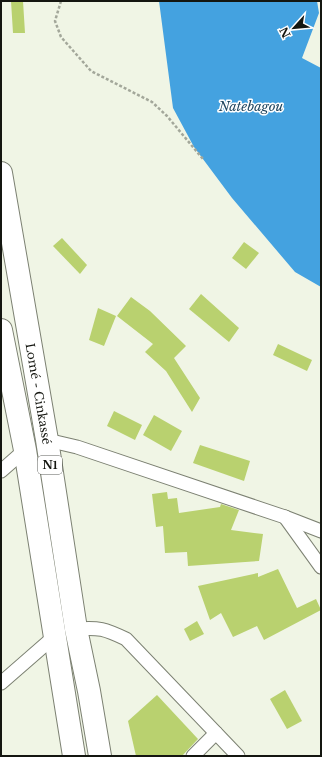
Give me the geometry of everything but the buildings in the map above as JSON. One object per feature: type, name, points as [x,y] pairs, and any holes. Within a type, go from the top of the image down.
[{"type":"highway","name":"Lomé - Cinkassé","points":[[1,173],[47,440],[76,629],[89,691],[100,756]]},
{"type":"highway","name":"Lomé - Cinkassé","points":[[1,330],[25,450],[74,756]]},
{"type":"highway","points":[[55,636],[76,629]]},
{"type":"street","points":[[47,440],[77,447],[285,517],[321,531]]},
{"type":"street","points":[[1,471],[25,450]]},
{"type":"street","points":[[285,517],[321,567]]},
{"type":"street","points":[[76,629],[96,627],[109,630],[126,639],[238,756]]},
{"type":"street","points":[[1,683],[55,636]]},
{"type":"street","points":[[193,756],[216,733]]},
{"type":"path","points":[[61,1],[55,21],[61,37],[66,43],[91,71],[152,102],[167,116],[202,159]]},
{"type":"water","name":"Natebagou","points":[[159,1],[317,1],[319,13],[302,58],[321,68],[321,287],[295,272],[232,198],[194,147],[173,108]]}]
